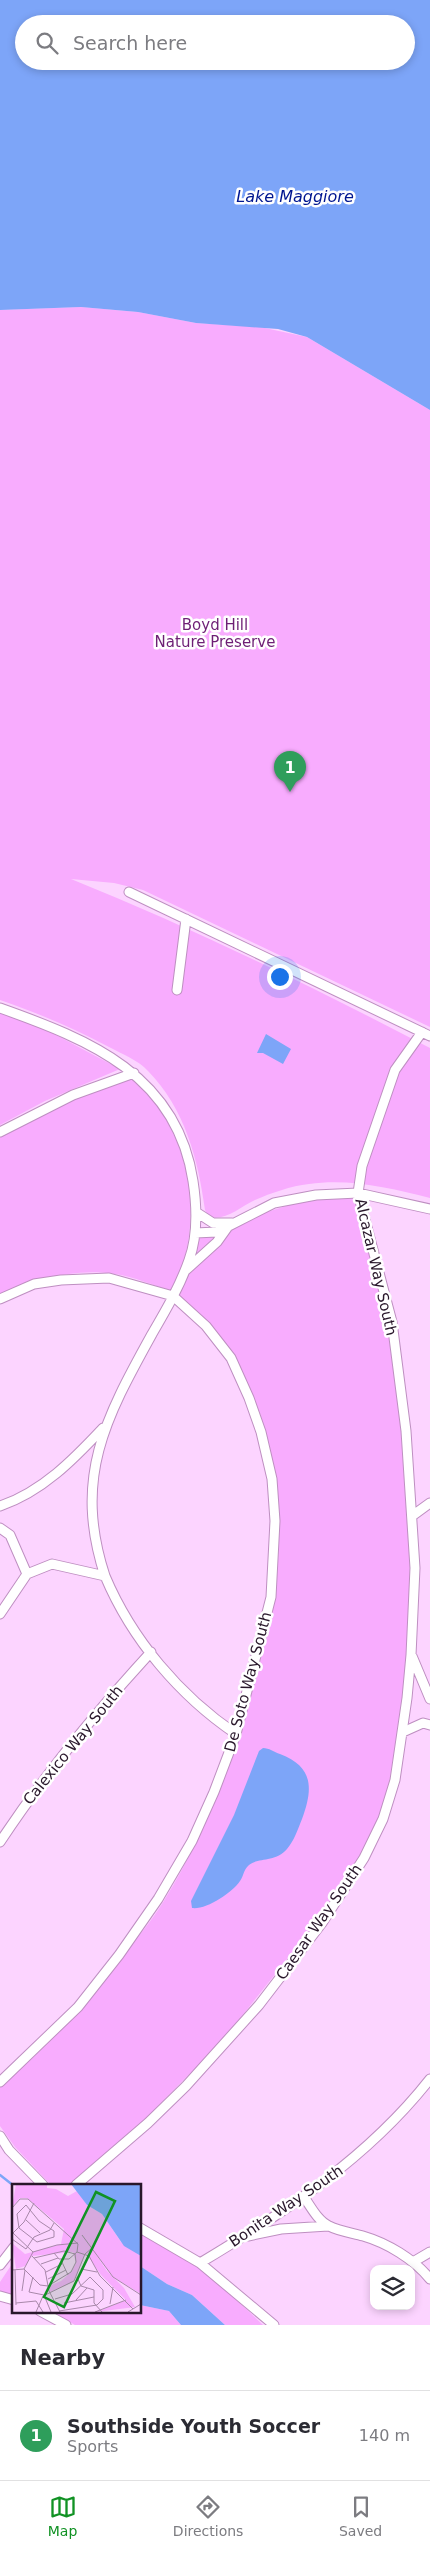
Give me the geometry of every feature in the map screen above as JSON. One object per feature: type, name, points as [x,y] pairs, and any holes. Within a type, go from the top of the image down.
[{"type":"street","points":[[129,892],[426,1034]]},
{"type":"street","points":[[177,990],[186,919]]},
{"type":"street","points":[[0,1008],[44,1024],[105,1054],[134,1073],[149,1085],[177,1129],[192,1176],[196,1212],[195,1233],[184,1272],[173,1296],[125,1382],[105,1426],[91,1488],[91,1518],[105,1576],[125,1616],[151,1652],[208,1715],[236,1734]]},
{"type":"street","name":"Alcazar Way South","points":[[412,1516],[406,1430],[392,1322],[358,1193],[362,1166],[395,1070],[426,1034]]},
{"type":"street","points":[[0,1132],[73,1095],[134,1073]]},
{"type":"street","points":[[195,1233],[217,1232],[274,1203],[298,1197],[358,1193],[430,1208]]},
{"type":"street","points":[[196,1212],[213,1223],[231,1225]]},
{"type":"street","points":[[184,1272],[217,1242],[231,1225]]},
{"type":"street","points":[[0,1299],[34,1284],[62,1280],[109,1278],[173,1296]]},
{"type":"street","name":"De Soto Way South","points":[[0,2082],[78,2007],[119,1955],[158,1899],[196,1832],[236,1734],[271,1598],[274,1522],[272,1479],[261,1432],[249,1398],[231,1358],[206,1326],[173,1296]]},
{"type":"street","points":[[0,1506],[47,1482],[75,1458],[105,1426]]},
{"type":"street","points":[[412,1516],[430,1503]]},
{"type":"street","name":"Caesar Way South","points":[[77,2184],[154,2117],[226,2044],[322,1923],[364,1858],[383,1819],[395,1780],[403,1732],[412,1655],[414,1568],[412,1516]]},
{"type":"street","points":[[0,1528],[10,1535],[27,1574]]},
{"type":"street","points":[[0,1614],[27,1574],[52,1564],[105,1576]]},
{"type":"street","name":"Calexico Way South","points":[[0,1842],[24,1806],[94,1715],[151,1652]]},
{"type":"street","points":[[412,1655],[430,1699]]},
{"type":"street","points":[[403,1732],[423,1724],[430,1725]]},
{"type":"street","name":"Bonita Way South","points":[[200,2263],[304,2197],[342,2169],[375,2140],[412,2102],[430,2079]]},
{"type":"street","points":[[0,2136],[9,2150],[42,2184]]},
{"type":"street","points":[[304,2197],[319,2218],[328,2226]]},
{"type":"street","points":[[243,2237],[281,2229],[328,2226],[365,2236],[389,2247],[413,2262],[430,2279]]},
{"type":"street","points":[[141,2229],[200,2263],[274,2325]]},
{"type":"street","points":[[0,2265],[12,2250]]},
{"type":"street","points":[[413,2262],[430,2252]]},
{"type":"street","points":[[42,2312],[66,2325]]},
{"type":"green space","name":"Boyd Hill Nature Preserve","points":[[81,307],[138,312],[196,323],[260,327],[307,337],[430,410],[430,1027],[143,890],[114,883],[71,879],[252,959],[430,1048],[430,1198],[370,1185],[324,1182],[281,1190],[255,1200],[233,1213],[215,1218],[209,1217],[205,1210],[194,1154],[188,1136],[172,1102],[148,1071],[130,1058],[82,1033],[0,1000],[0,310]]},
{"type":"green space","points":[[0,1013],[43,1028],[120,1069],[45,1101],[0,1125]]},
{"type":"green space","points":[[130,1076],[148,1094],[164,1115],[176,1138],[184,1163],[189,1189],[191,1215],[188,1241],[182,1266],[171,1291],[122,1275],[85,1272],[56,1276],[0,1295],[0,1137],[50,1109]]},
{"type":"green space","points":[[342,1197],[355,1198],[387,1322],[401,1431],[410,1567],[407,1655],[390,1779],[379,1817],[360,1855],[318,1920],[223,2040],[145,2119],[98,2161],[70,2184],[50,2184],[15,2147],[0,2126],[0,2086],[36,2055],[70,2021],[153,1918],[180,1873],[207,1819],[229,1764],[248,1706],[273,1607],[278,1565],[279,1522],[275,1479],[267,1438],[254,1398],[235,1360],[210,1326],[178,1293],[199,1233],[299,1202]]},
{"type":"green space","points":[[141,2233],[175,2251],[206,2273],[263,2325],[225,2325],[192,2295],[167,2284],[141,2267]]},
{"type":"green space","points":[[12,2264],[12,2294],[0,2291],[0,2282]]},
{"type":"green space","points":[[141,2305],[169,2311],[181,2325],[75,2325],[54,2312],[141,2312]]},
{"type":"water","name":"Lake Maggiore","points":[[0,0],[430,0],[430,410],[307,337],[278,329],[196,323],[138,312],[81,307],[0,310]]},
{"type":"water","points":[[266,1034],[291,1049],[283,1064],[263,1053],[257,1053]]},
{"type":"water","points":[[263,1748],[291,1759],[305,1772],[308,1780],[308,1798],[296,1835],[282,1853],[249,1865],[236,1886],[225,1895],[211,1904],[192,1908],[191,1901],[234,1815],[259,1751]]},
{"type":"water","points":[[141,2267],[167,2284],[192,2295],[225,2325],[181,2325],[169,2311],[141,2305]]},
{"type":"waterway","points":[[0,2175],[12,2184]]},
{"type":"place","name":"Southside Youth Soccer","points":[[290,792]]}]
